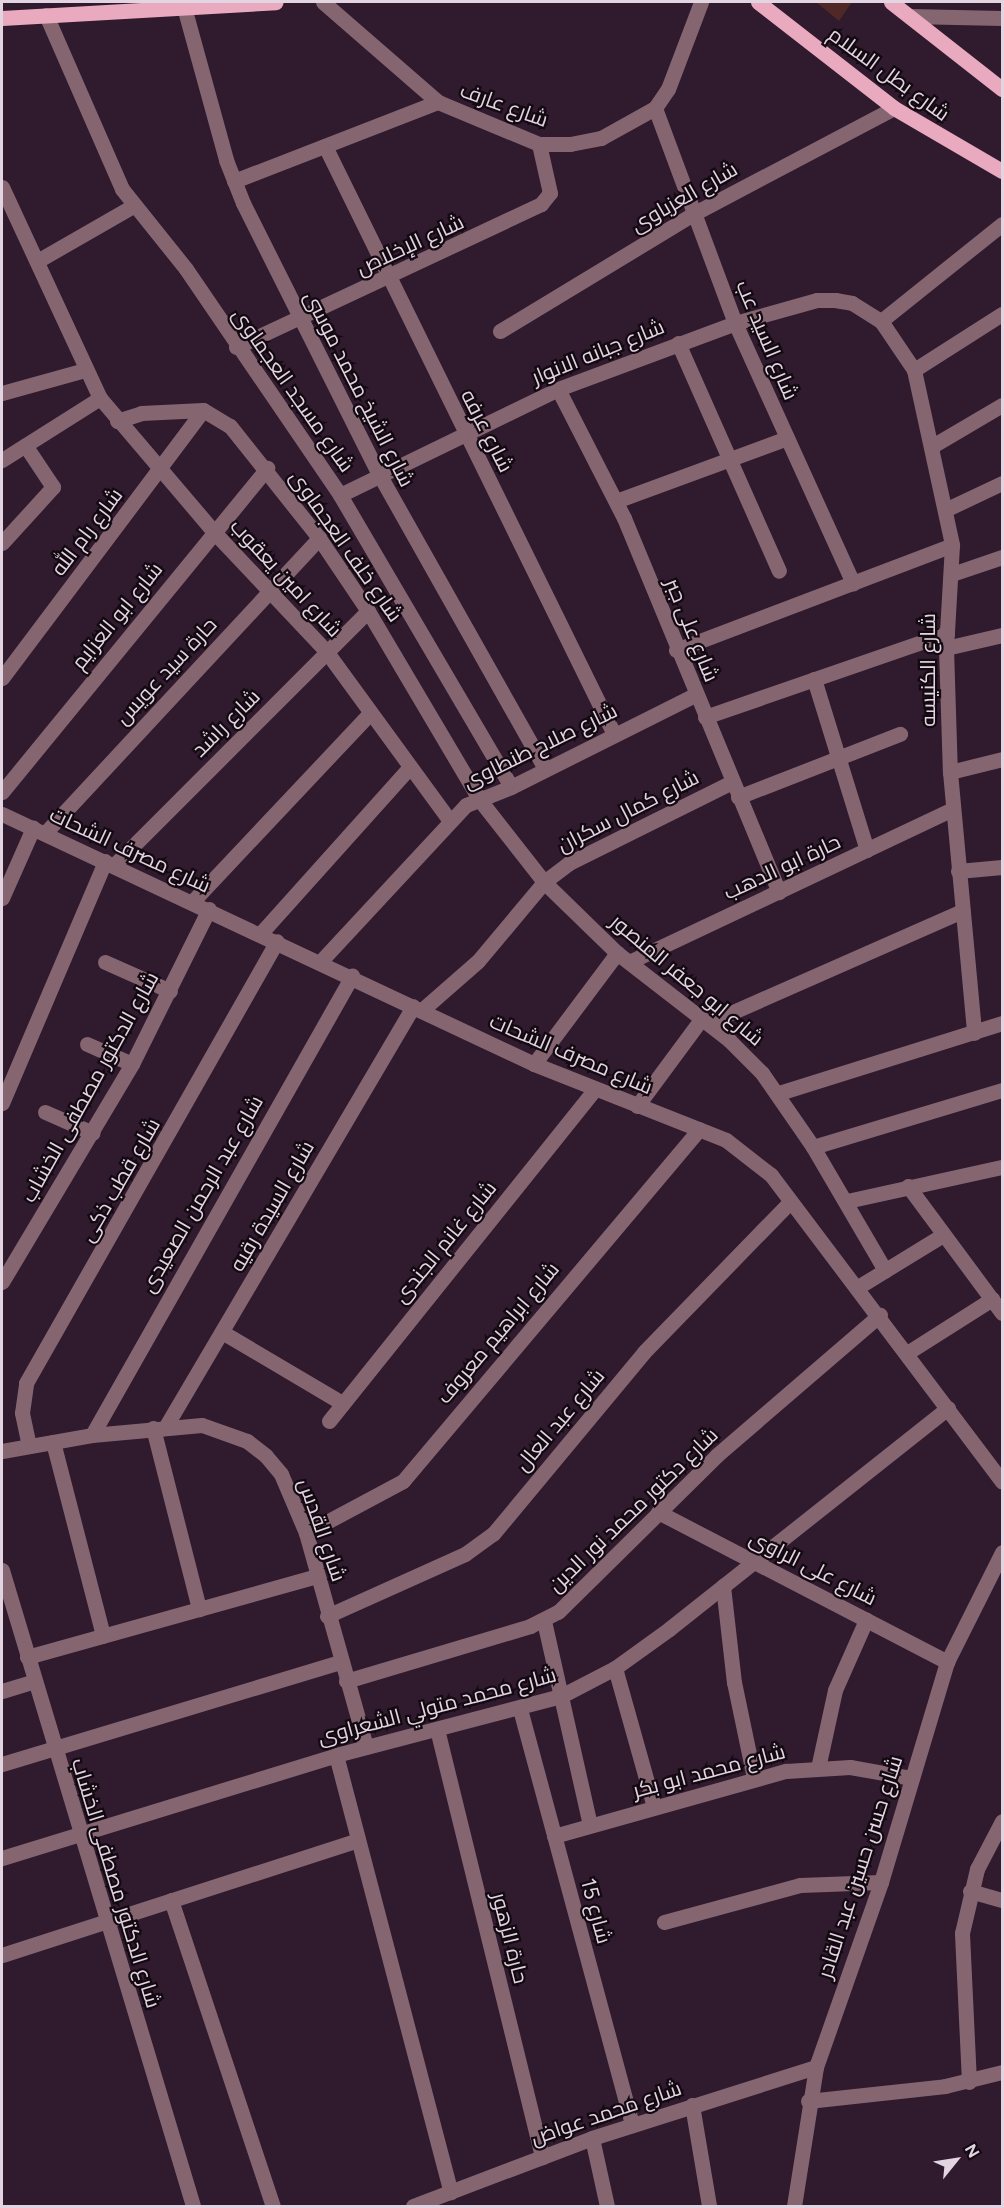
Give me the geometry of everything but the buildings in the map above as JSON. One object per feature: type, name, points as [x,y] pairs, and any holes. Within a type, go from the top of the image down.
[{"type":"main road","points":[[2,18],[276,2]]},
{"type":"main road","name":"شارع بطل السلام","points":[[758,2],[894,108],[1002,171]]},
{"type":"main road","points":[[891,2],[1002,89]]},
{"type":"street","name":"شارع عارف","points":[[323,2],[438,102],[539,144],[601,138],[655,108],[668,89],[701,2]]},
{"type":"street","name":"شارع الشيخ محمد موسى","points":[[184,7],[234,181],[299,319],[379,474],[545,769]]},
{"type":"street","name":"شارع مسجد العجماوى","points":[[46,15],[111,165],[133,206],[186,269],[236,347],[340,495],[511,788]]},
{"type":"street","points":[[909,16],[1002,18]]},
{"type":"street","points":[[234,181],[438,102]]},
{"type":"street","name":"شارع السيد عب","points":[[655,108],[735,323],[853,583]]},
{"type":"street","name":"شارع العزباوى","points":[[500,331],[693,214],[894,108]]},
{"type":"street","name":"شارع الإخلاص","points":[[236,347],[388,280],[541,204],[550,193],[539,144]]},
{"type":"street","name":"شارع عرفه","points":[[324,146],[388,280],[614,734]]},
{"type":"street","name":"شارع امين يعقوب","points":[[2,187],[39,260],[85,370],[100,398],[117,421],[213,531],[272,588],[326,651],[450,821]]},
{"type":"street","points":[[39,260],[133,206]]},
{"type":"street","points":[[881,321],[1002,224]]},
{"type":"street","name":"شارع جبانه الانوار","points":[[340,495],[463,432],[558,389],[735,323],[817,300],[835,300],[859,307],[881,321]]},
{"type":"street","points":[[914,370],[1002,314]]},
{"type":"street","name":"شارع الكنيسه","points":[[881,321],[914,370],[934,445],[952,545],[946,648],[950,772],[974,1033]]},
{"type":"street","points":[[678,343],[779,571]]},
{"type":"street","points":[[2,393],[85,370]]},
{"type":"street","name":"شارع على جبر","points":[[558,389],[616,501],[676,650],[779,892]]},
{"type":"street","points":[[2,460],[100,398]]},
{"type":"street","points":[[934,445],[1002,405]]},
{"type":"street","points":[[117,421],[141,413],[203,410]]},
{"type":"street","name":"شارع خلف العجماوى","points":[[203,410],[230,426],[267,468],[319,538],[368,611],[479,799]]},
{"type":"street","name":"شارع رام الله","points":[[2,678],[161,470],[203,410]]},
{"type":"street","points":[[616,501],[787,438]]},
{"type":"street","points":[[2,543],[53,487],[25,445]]},
{"type":"street","name":"شارع ابو العزايم","points":[[2,792],[213,531],[267,468]]},
{"type":"street","points":[[947,509],[1002,483]]},
{"type":"street","name":"حارة سيد عويس","points":[[2,898],[39,831],[319,538]]},
{"type":"street","points":[[676,650],[952,545]]},
{"type":"street","points":[[952,574],[1002,557]]},
{"type":"street","name":"شارع راشد","points":[[110,863],[368,611]]},
{"type":"street","points":[[705,717],[947,633]]},
{"type":"street","points":[[946,648],[1002,635]]},
{"type":"street","points":[[814,679],[867,850]]},
{"type":"street","name":"شارع صلاح طنطاوى","points":[[321,962],[450,821],[479,799],[511,788],[695,695]]},
{"type":"street","points":[[193,901],[370,712]]},
{"type":"street","points":[[738,797],[900,734]]},
{"type":"street","points":[[950,772],[1002,759]]},
{"type":"street","points":[[261,933],[410,767]]},
{"type":"street","name":"شارع كمال سكران","points":[[417,1008],[478,961],[544,882],[582,855],[732,782]]},
{"type":"street","name":"شارع ابو جعفر المنصور","points":[[479,799],[544,882],[623,958],[705,1020],[747,1056],[778,1093],[813,1147],[885,1270]]},
{"type":"street","name":"حارة ابو الدهب","points":[[623,958],[779,892],[953,809]]},
{"type":"street","name":"شارع مصرف الشحات","points":[[2,814],[278,940],[534,1064],[699,1129],[751,1157],[880,1315],[1002,1482]]},
{"type":"street","points":[[2,1103],[110,863]]},
{"type":"street","points":[[958,871],[1002,867]]},
{"type":"street","name":"شارع الدكتور مصطفى الخشاب","points":[[2,1282],[93,1133],[132,1064],[170,991],[208,909]]},
{"type":"street","points":[[637,1106],[705,1020],[962,911]]},
{"type":"street","name":"شارع قطب ذكى","points":[[28,1446],[22,1413],[26,1383],[278,940]]},
{"type":"street","points":[[534,1064],[623,958]]},
{"type":"street","points":[[105,962],[170,991]]},
{"type":"street","name":"شارع عبد الرحمن الصعيدى","points":[[92,1435],[352,976]]},
{"type":"street","name":"شارع السيدة رقيه","points":[[160,1427],[222,1332],[417,1008]]},
{"type":"street","points":[[778,1093],[1002,1023]]},
{"type":"street","points":[[87,1044],[132,1064]]},
{"type":"street","name":"شارع غانم الجندى","points":[[329,1421],[595,1089]]},
{"type":"street","points":[[813,1147],[1002,1090]]},
{"type":"street","points":[[45,1112],[93,1133]]},
{"type":"street","name":"شارع ابراهيم معروف","points":[[306,1533],[404,1481],[699,1129]]},
{"type":"street","points":[[847,1202],[908,1186],[1002,1167]]},
{"type":"street","points":[[908,1186],[1002,1313]]},
{"type":"street","name":"شارع عبد العال","points":[[327,1616],[465,1554],[493,1534],[644,1352],[790,1202]]},
{"type":"street","points":[[858,1287],[943,1235]]},
{"type":"street","points":[[907,1353],[992,1299]]},
{"type":"street","name":"شارع دكتور محمد نور الدين","points":[[346,1682],[544,1621],[570,1603],[658,1512],[776,1401],[880,1315]]},
{"type":"street","points":[[222,1332],[342,1404]]},
{"type":"street","name":"شارع محمد متولي الشعراوى","points":[[2,1858],[336,1755],[520,1709],[561,1696],[615,1668],[723,1586],[751,1560],[948,1408]]},
{"type":"street","name":"شارع القدس","points":[[2,1451],[92,1435],[160,1427],[202,1425],[247,1441],[281,1474],[306,1533],[327,1616],[366,1747]]},
{"type":"street","points":[[160,1427],[199,1609]]},
{"type":"street","points":[[53,1442],[103,1636]]},
{"type":"street","name":"شارع على الراوى","points":[[658,1512],[947,1662]]},
{"type":"street","name":"شارع حسن حسين عبد القادر","points":[[794,2206],[808,2101],[816,2067],[880,1882],[947,1662],[1002,1552]]},
{"type":"street","name":"شارع الدكتور مصطفى الخشاب","points":[[2,1570],[78,1833],[193,2206]]},
{"type":"street","points":[[27,1657],[317,1576]]},
{"type":"street","points":[[723,1586],[734,1682],[754,1778]]},
{"type":"street","points":[[818,1768],[835,1690],[866,1620]]},
{"type":"street","points":[[544,1621],[590,1825]]},
{"type":"street","points":[[2,1629],[17,1624]]},
{"type":"street","points":[[2,1764],[340,1662]]},
{"type":"street","points":[[615,1668],[654,1807]]},
{"type":"street","points":[[2,1691],[34,1681]]},
{"type":"street","name":"شارع 15","points":[[520,1709],[632,2125]]},
{"type":"street","name":"حارة الزهور","points":[[437,1730],[542,2157]]},
{"type":"street","points":[[336,1755],[451,2192]]},
{"type":"street","name":"شارع محمد ابو بكر","points":[[554,1836],[754,1778],[818,1768],[912,1778]]},
{"type":"street","points":[[969,2082],[961,1954],[970,1890],[1002,1821]]},
{"type":"street","points":[[2,1955],[358,1840]]},
{"type":"street","points":[[664,1922],[800,1885],[880,1882]]},
{"type":"street","points":[[970,1890],[1002,1900]]},
{"type":"street","points":[[171,1900],[273,2206]]},
{"type":"street","name":"شارع محمد عواض","points":[[413,2206],[592,2138],[816,2067]]},
{"type":"street","points":[[808,2101],[969,2082],[1002,2072]]},
{"type":"street","points":[[692,2105],[709,2206]]},
{"type":"street","points":[[592,2138],[607,2206]]},
{"type":"shaded area","points":[[816,2],[852,2],[839,21]]}]
